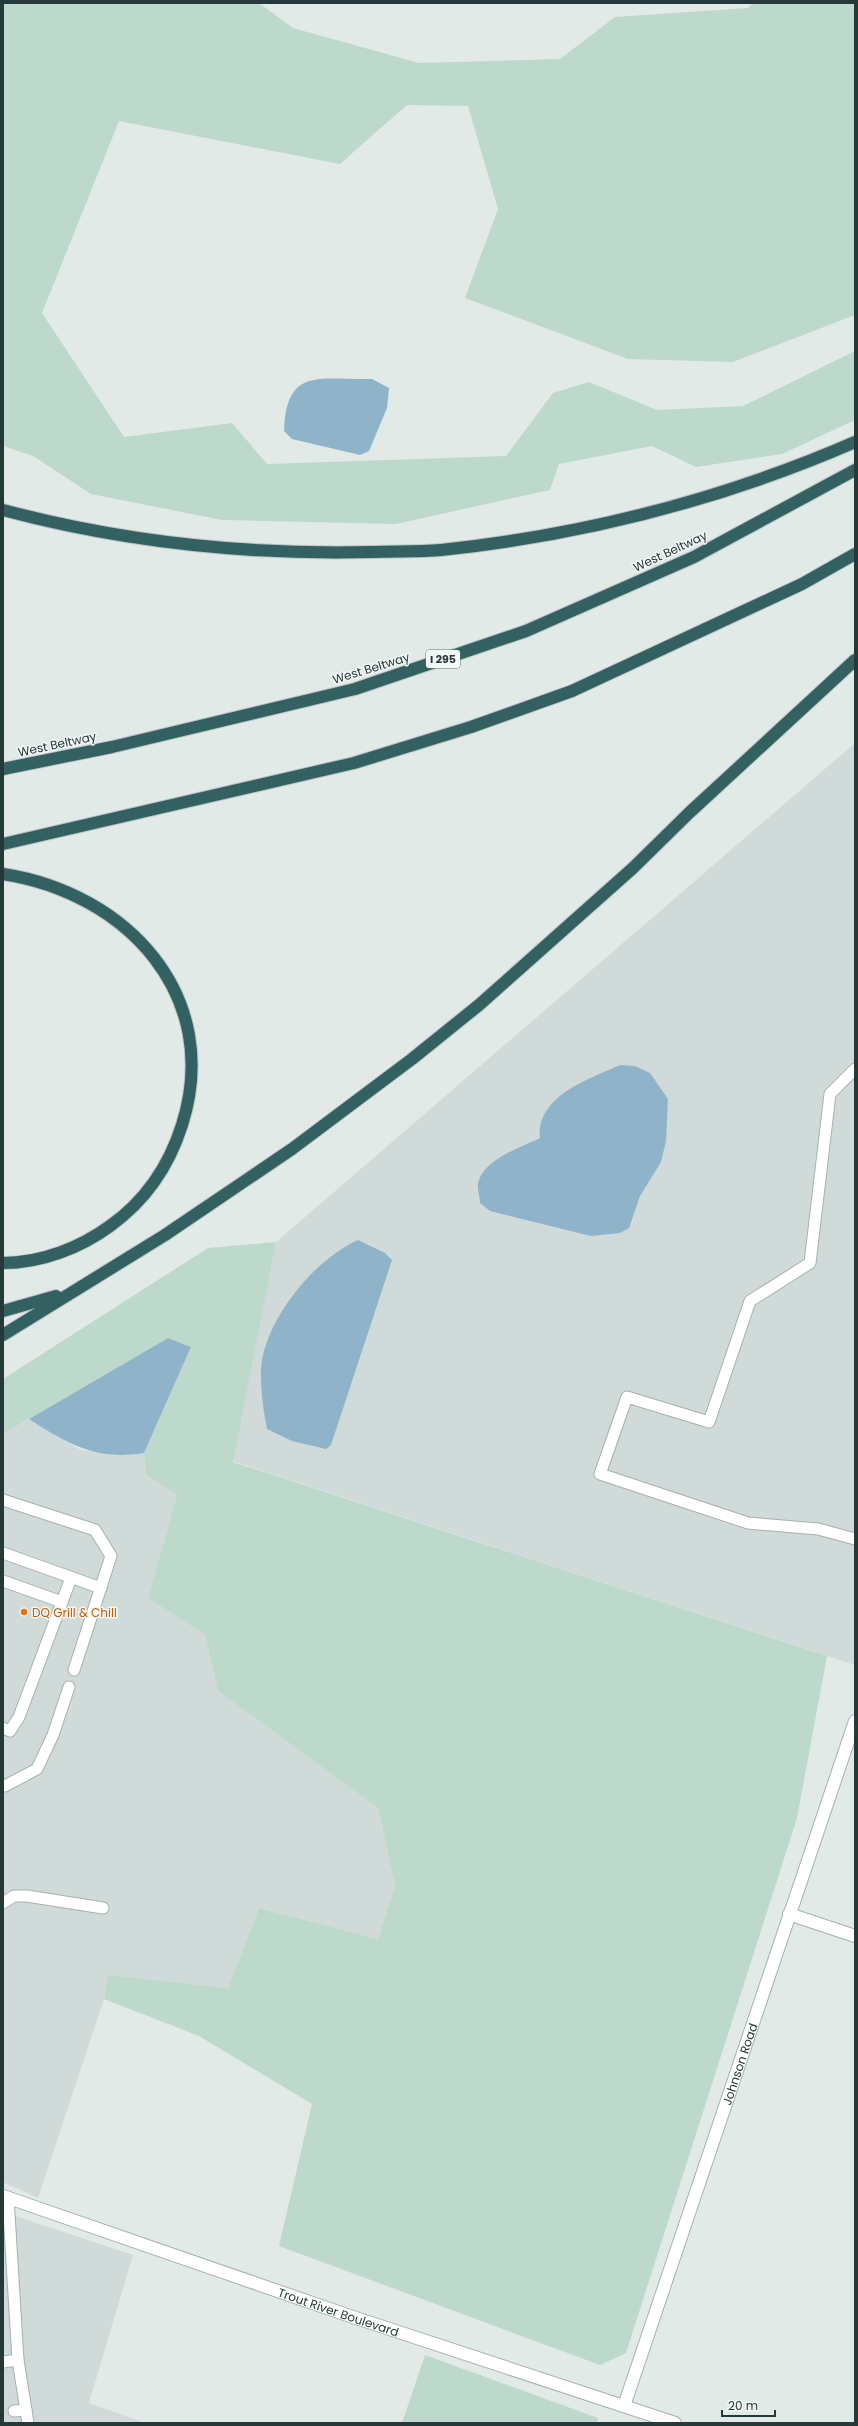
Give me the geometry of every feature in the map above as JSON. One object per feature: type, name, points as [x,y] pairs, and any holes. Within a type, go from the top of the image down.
[{"type":"highway","points":[[3,510],[96,532],[203,547],[312,554],[440,550],[582,529],[703,499],[855,442]]},
{"type":"highway","name":"West Beltway","points":[[3,769],[112,747],[355,689],[526,631],[694,557],[855,470]]},
{"type":"highway","points":[[3,844],[354,763],[471,727],[572,691],[802,584],[855,554]]},
{"type":"highway","points":[[3,1334],[69,1292],[165,1235],[292,1149],[412,1059],[480,1005],[634,868],[689,813],[855,660]]},
{"type":"highway","points":[[3,874],[20,877],[74,894],[114,918],[143,943],[160,964],[178,996],[190,1040],[192,1081],[190,1101],[174,1149],[156,1180],[127,1214],[96,1237],[70,1250],[42,1258],[3,1264]]},
{"type":"highway","points":[[3,1311],[69,1292]]},
{"type":"street","name":"Johnson Road","points":[[624,2406],[855,1721]]},
{"type":"street","points":[[789,1914],[855,1936]]},
{"type":"street","name":"Trout River Boulevard","points":[[5,2196],[350,2316],[675,2423]]},
{"type":"lane","points":[[855,1069],[830,1094],[810,1263],[750,1302],[709,1422],[627,1397],[600,1474],[748,1523],[818,1529],[855,1539]]},
{"type":"lane","points":[[3,1500],[95,1530],[111,1556],[74,1670]]},
{"type":"lane","points":[[3,1553],[101,1588]]},
{"type":"lane","points":[[7,1730],[19,1717],[71,1578]]},
{"type":"lane","points":[[3,1581],[62,1602]]},
{"type":"lane","points":[[3,1785],[5,1786],[37,1769],[53,1735],[69,1687]]},
{"type":"lane","points":[[3,1903],[14,1896],[27,1896],[103,1908]]},
{"type":"lane","points":[[5,2196],[18,2360],[20,2410],[28,2423]]},
{"type":"lane","points":[[3,2362],[18,2360]]},
{"type":"shaded area","points":[[855,743],[855,1665],[232,1461],[276,1242]]},
{"type":"shaded area","points":[[29,1419],[81,1450],[128,1455],[144,1453],[146,1475],[177,1495],[148,1598],[205,1635],[218,1691],[378,1808],[395,1886],[378,1939],[259,1908],[228,1988],[108,1975],[104,1999],[38,2198],[3,2182],[3,1434]]},
{"type":"shaded area","points":[[3,2212],[133,2255],[89,2403],[145,2423],[3,2423]]},
{"type":"green space","points":[[3,3],[259,3],[293,28],[419,63],[560,59],[615,17],[748,8],[753,3],[855,3],[855,315],[733,362],[628,359],[465,298],[498,209],[468,106],[407,105],[340,164],[119,121],[42,313],[124,437],[232,423],[267,464],[506,456],[553,393],[589,382],[657,410],[743,406],[855,351],[855,420],[782,454],[696,467],[652,446],[559,464],[550,490],[396,524],[222,520],[91,494],[33,456],[3,446]]},
{"type":"green space","points":[[276,1242],[233,1462],[827,1656],[797,1818],[626,2353],[600,2365],[279,2246],[312,2104],[199,2036],[104,1999],[108,1975],[228,1988],[259,1908],[378,1939],[395,1886],[378,1808],[218,1691],[205,1635],[148,1598],[177,1495],[146,1475],[144,1453],[191,1347],[168,1338],[3,1434],[3,1379],[208,1248]]},
{"type":"green space","points":[[425,2355],[598,2418],[597,2423],[402,2423]]},
{"type":"water","points":[[322,379],[372,379],[389,388],[387,408],[369,451],[360,455],[292,439],[284,431],[286,410],[291,396],[299,386],[309,381]]},
{"type":"water","points":[[620,1065],[635,1066],[650,1073],[668,1099],[666,1141],[661,1162],[640,1196],[629,1228],[620,1233],[591,1236],[490,1211],[480,1203],[478,1184],[481,1175],[503,1155],[540,1138],[541,1123],[546,1111],[555,1100],[580,1083]]},
{"type":"water","points":[[358,1240],[385,1253],[392,1260],[331,1445],[326,1449],[292,1441],[267,1429],[261,1381],[263,1355],[277,1321],[299,1288],[312,1273],[327,1260]]},
{"type":"water","points":[[168,1338],[191,1347],[144,1453],[112,1455],[83,1448],[56,1436],[29,1419]]},
{"type":"place","name":"DQ Grill & Chill","points":[[24,1612]]}]
